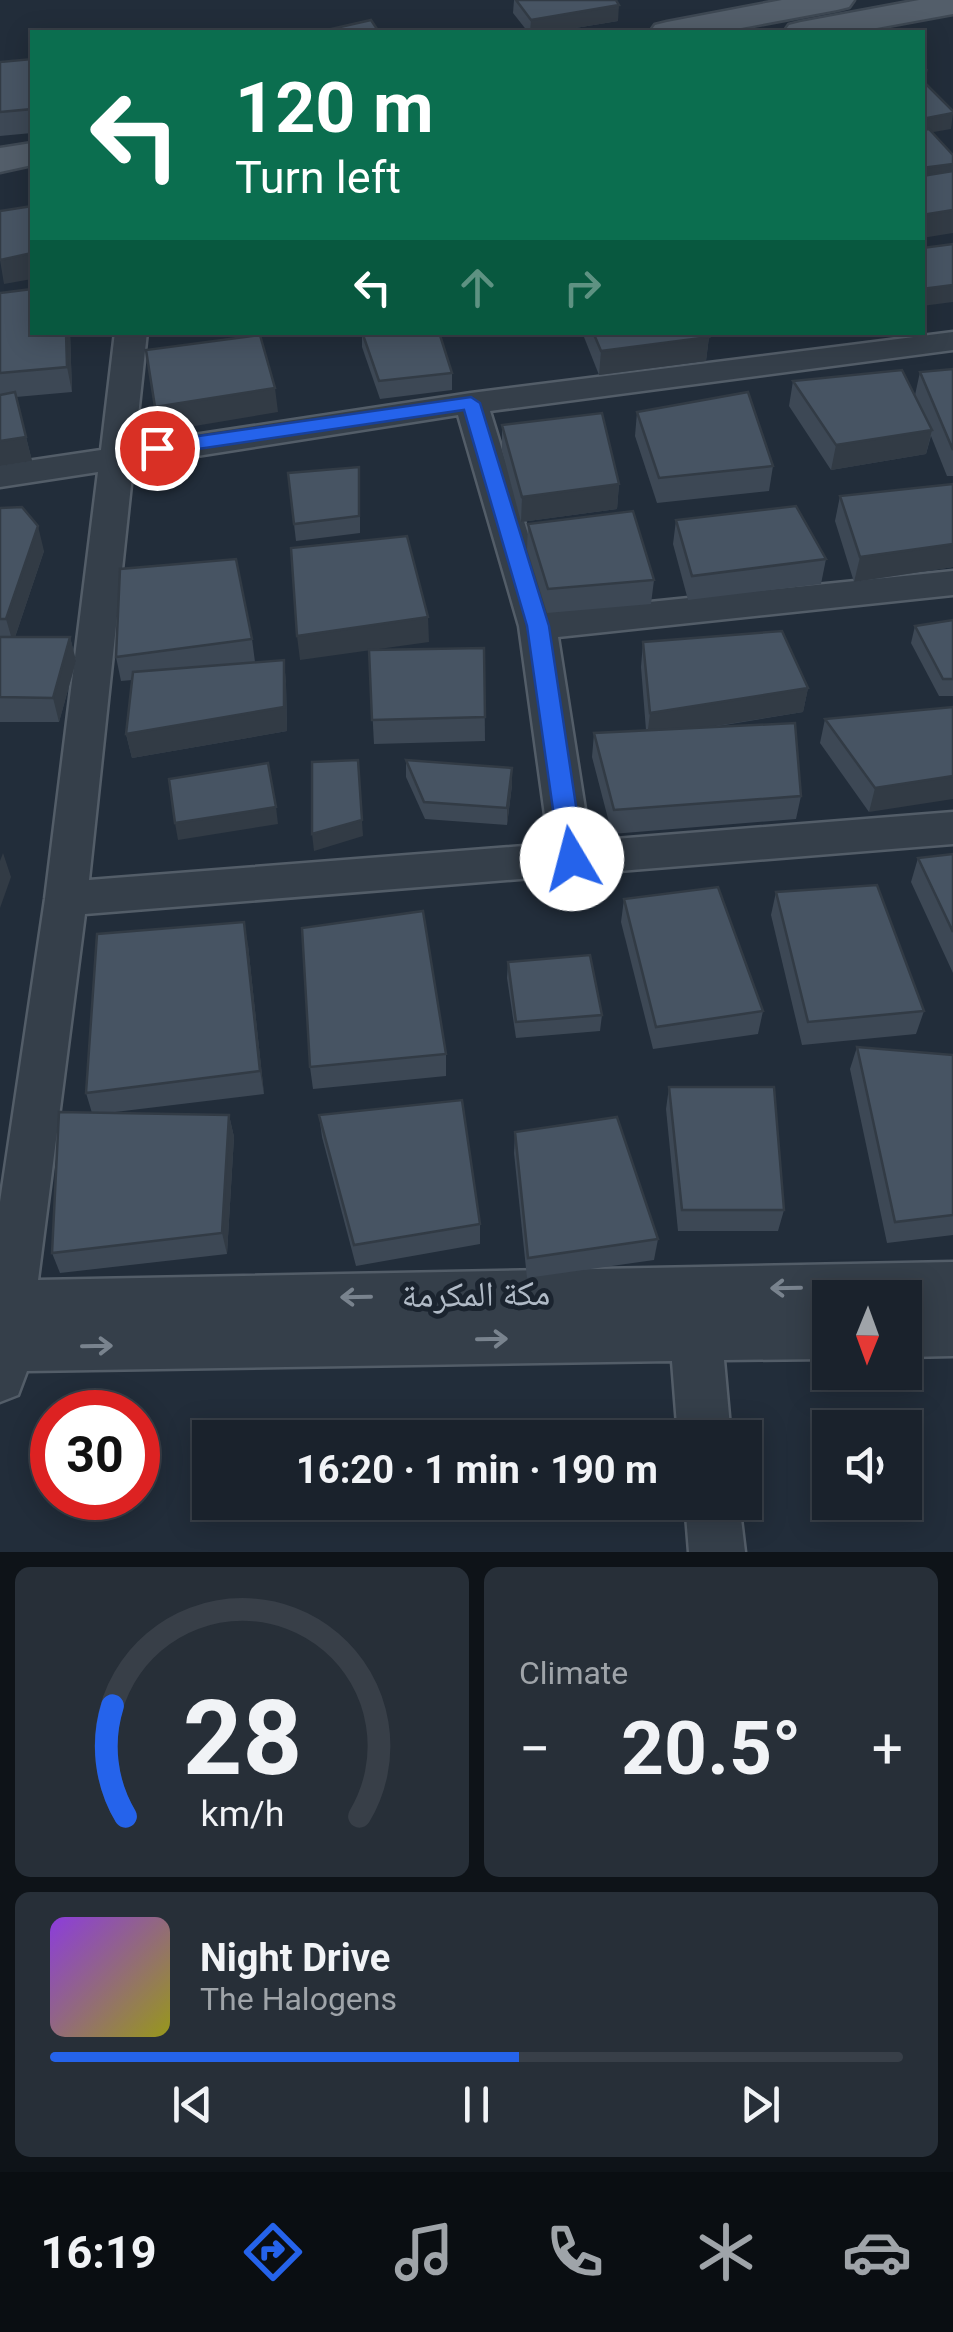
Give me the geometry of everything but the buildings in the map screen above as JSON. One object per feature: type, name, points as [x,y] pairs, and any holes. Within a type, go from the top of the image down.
[{"type":"main road","points":[[678,30],[837,0]]},
{"type":"main road","points":[[813,30],[953,4]]},
{"type":"main road","points":[[0,160],[30,154]]},
{"type":"main road","points":[[0,191],[30,185]]},
{"type":"street","points":[[4,1337],[66,899],[131,335]]},
{"type":"street","points":[[0,476],[118,454],[930,339]]},
{"type":"street","points":[[471,403],[538,626],[572,859]]},
{"type":"street","points":[[538,626],[953,583]]},
{"type":"street","points":[[66,899],[953,828]]},
{"type":"street","name":"مكة المكرمة","points":[[4,1337],[693,1312],[953,1286]]},
{"type":"street","points":[[693,1312],[703,1420]]},
{"type":"street","name":"مكة المكرمة","points":[[693,1312],[812,1331]]},
{"type":"street","points":[[922,1333],[953,1332]]},
{"type":"street","points":[[714,1520],[717,1552]]},
{"type":"route","points":[[157,448],[471,403],[538,626],[572,859]]}]
